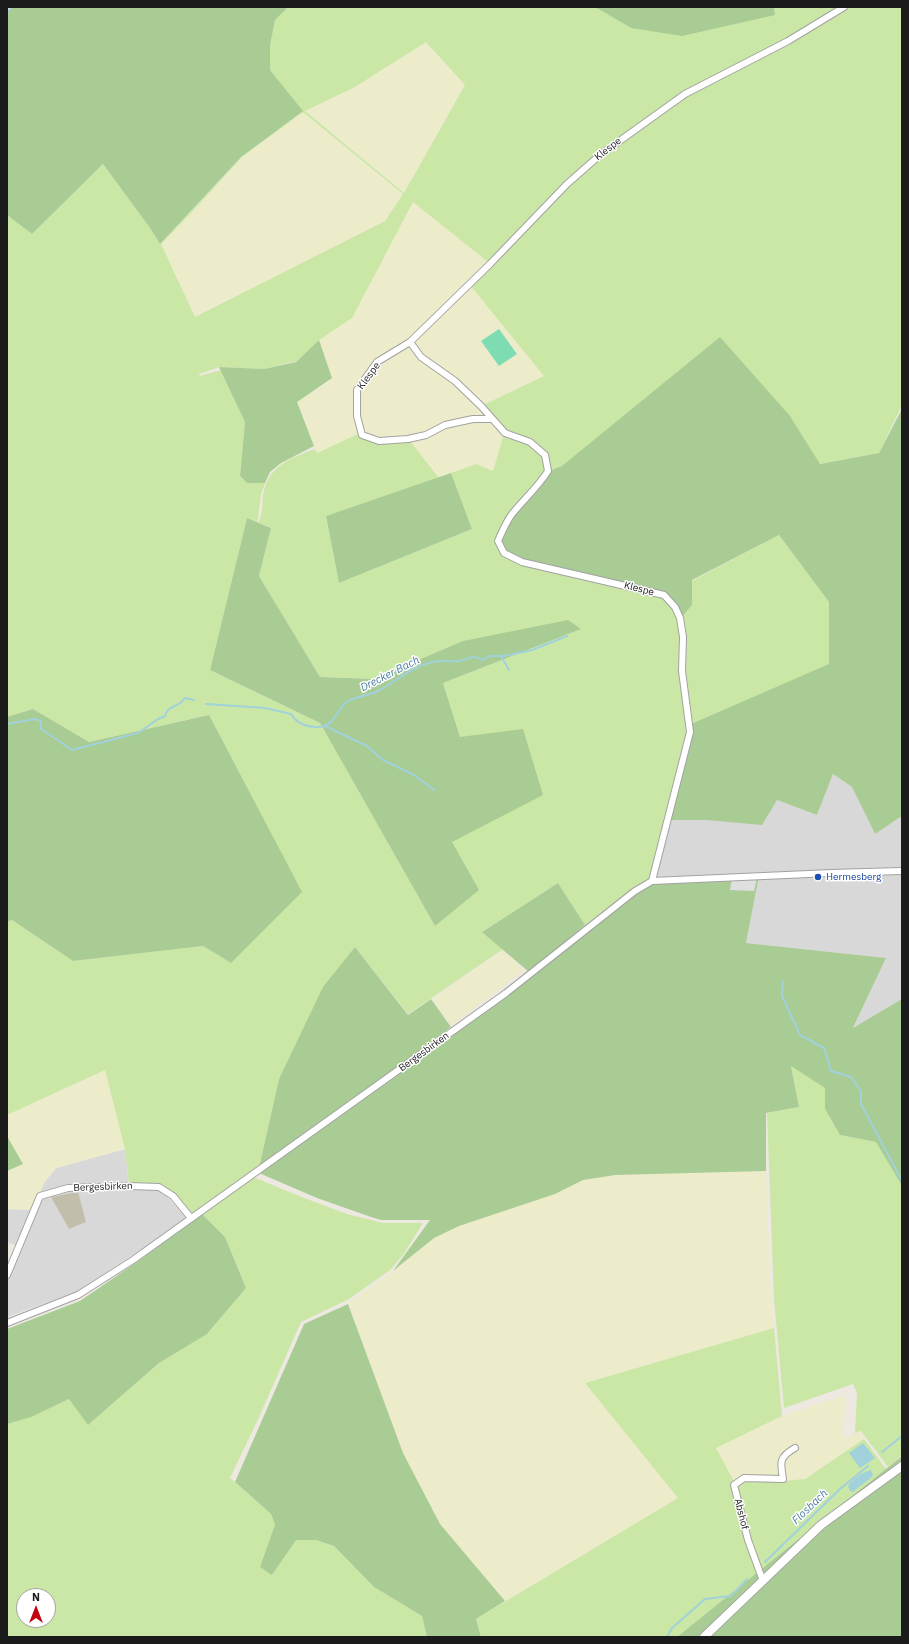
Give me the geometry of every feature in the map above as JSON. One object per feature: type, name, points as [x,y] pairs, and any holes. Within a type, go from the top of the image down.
[{"type":"street","name":"Klespe","points":[[491,419],[473,419],[445,425],[426,435],[408,439],[379,441],[362,436],[357,416],[357,390],[377,362],[410,342],[490,264],[567,184],[600,155],[685,94],[788,41],[844,7]]},
{"type":"street","name":"Klespe","points":[[410,342],[421,357],[455,381],[481,406],[505,433],[530,442],[546,455],[548,471],[541,483],[512,514],[504,527],[498,542],[504,553],[522,562],[664,595],[675,607],[680,618],[683,637],[682,671],[690,732],[652,881]]},
{"type":"street","points":[[652,881],[831,872],[902,871]]},
{"type":"street","name":"Bergesbirken","points":[[7,1323],[78,1295],[133,1260],[506,994],[635,891],[652,881]]},
{"type":"street","name":"Bergesbirken","points":[[7,1275],[40,1196],[68,1188],[129,1186],[159,1187],[173,1196],[191,1218]]},
{"type":"street","name":"Abshof","points":[[762,1581],[748,1540],[734,1485],[744,1478],[783,1479],[781,1460],[785,1453],[795,1448]]},
{"type":"street","points":[[704,1637],[821,1525],[902,1466]]},
{"type":"shaded area","points":[[833,774],[852,787],[875,834],[902,816],[902,999],[853,1029],[886,958],[746,943],[759,876],[652,881],[667,820],[707,820],[777,800],[817,815]]},
{"type":"shaded area","points":[[732,878],[757,878],[754,891],[730,890]]},
{"type":"shaded area","points":[[125,1149],[129,1187],[159,1188],[187,1219],[76,1292],[7,1317],[7,1280],[20,1247],[7,1242],[7,1209],[33,1210],[44,1183],[56,1168]]},
{"type":"shaded area","points":[[78,1192],[86,1222],[69,1229],[51,1197]]},
{"type":"green space","points":[[13,7],[288,7],[275,20],[270,46],[270,70],[303,111],[241,157],[160,244],[103,164],[32,234],[7,215],[7,12]]},
{"type":"green space","points":[[288,7],[595,7],[631,28],[775,15],[774,7],[840,7],[787,40],[684,91],[641,122],[599,153],[565,183],[488,262],[413,202],[352,318],[319,340],[297,361],[264,369],[219,367],[199,374],[200,376],[221,370],[245,422],[240,476],[247,483],[265,483],[261,494],[257,522],[247,518],[210,670],[320,723],[435,926],[452,842],[460,737],[443,683],[581,629],[464,641],[374,679],[320,677],[259,576],[271,528],[258,522],[262,513],[263,495],[270,477],[282,464],[315,449],[317,453],[358,434],[369,440],[382,442],[409,440],[439,478],[326,516],[339,583],[472,529],[451,473],[476,464],[493,471],[504,434],[529,444],[544,457],[547,470],[673,608],[679,619],[688,732],[650,880],[585,925],[558,883],[483,931],[503,949],[408,1014],[355,947],[279,1079],[259,1168],[191,1214],[184,1203],[162,1184],[129,1184],[125,1149],[105,1070],[7,1115],[7,922],[12,920],[73,961],[203,946],[231,963],[209,715],[89,742],[33,709],[7,717],[7,215],[32,234],[103,164],[160,244],[241,157],[302,111],[270,70],[270,46],[275,20]],"holes":[[[426,42],[465,85],[404,193],[305,111],[355,87]],[[303,112],[403,194],[385,221],[195,317],[161,244],[242,157]]]},
{"type":"green space","points":[[595,7],[774,7],[775,15],[682,36],[631,28]]},
{"type":"green space","points":[[848,7],[902,7],[902,405],[879,453],[819,464],[790,416],[562,466],[549,471],[547,455],[505,431],[481,406],[544,376],[470,285],[569,184],[601,156],[687,96],[824,23]]},
{"type":"green space","points":[[426,42],[465,85],[404,193],[305,111],[355,87]]},
{"type":"green space","points":[[303,112],[403,194],[385,221],[195,317],[160,244],[193,211],[242,157]]},
{"type":"green space","points":[[413,201],[488,262],[544,376],[481,406],[504,434],[493,471],[476,464],[439,478],[408,439],[379,441],[358,434],[317,453],[297,402],[332,378],[319,340],[352,318]]},
{"type":"green space","points":[[499,329],[517,354],[499,366],[481,341]]},
{"type":"green space","points":[[720,337],[790,416],[820,464],[879,453],[902,409],[902,816],[875,834],[852,787],[833,774],[817,815],[777,800],[762,825],[707,820],[668,820],[691,724],[829,664],[829,602],[779,535],[692,580],[692,605],[682,617],[665,594],[523,561],[504,552],[501,541],[513,515],[549,471],[562,466]]},
{"type":"green space","points":[[319,340],[332,378],[297,402],[314,446],[281,463],[270,472],[265,483],[247,483],[240,476],[245,422],[219,367],[264,369],[296,362]]},
{"type":"green space","points":[[451,473],[472,529],[339,583],[326,516]]},
{"type":"green space","points":[[247,518],[271,528],[259,576],[320,677],[374,679],[463,641],[568,620],[581,629],[443,683],[460,737],[523,729],[543,795],[452,842],[479,890],[435,926],[320,723],[210,670]]},
{"type":"green space","points":[[779,535],[829,602],[829,665],[691,724],[684,671],[682,617],[692,605],[692,581]]},
{"type":"green space","points":[[33,709],[89,742],[209,715],[302,892],[231,963],[203,946],[73,961],[12,920],[7,922],[7,717]]},
{"type":"green space","points":[[759,876],[746,943],[886,958],[853,1028],[902,999],[902,1186],[876,1142],[840,1135],[825,1109],[825,1088],[791,1066],[799,1107],[766,1113],[766,1171],[615,1175],[583,1180],[555,1194],[459,1226],[434,1238],[393,1271],[430,1220],[381,1220],[317,1198],[259,1173],[496,1003],[652,881]]},
{"type":"green space","points":[[558,883],[585,925],[529,972],[482,932]]},
{"type":"green space","points":[[355,947],[408,1015],[431,999],[451,1027],[259,1168],[279,1079],[323,987]]},
{"type":"green space","points":[[503,950],[524,970],[451,1026],[432,999]]},
{"type":"green space","points":[[791,1065],[825,1088],[825,1109],[840,1135],[876,1142],[902,1186],[902,1455],[888,1467],[861,1431],[855,1433],[857,1393],[853,1384],[784,1408],[774,1299],[767,1113],[799,1107]]},
{"type":"green space","points":[[105,1070],[125,1149],[56,1168],[44,1183],[33,1210],[7,1209],[7,1171],[22,1164],[7,1136],[7,1115]]},
{"type":"green space","points":[[7,1136],[23,1164],[7,1171]]},
{"type":"green space","points":[[766,1171],[771,1298],[774,1328],[585,1383],[679,1498],[505,1601],[440,1524],[403,1453],[348,1303],[392,1272],[434,1238],[459,1226],[555,1194],[582,1180],[615,1175]]},
{"type":"green space","points":[[253,1177],[347,1214],[383,1223],[423,1223],[403,1255],[390,1270],[349,1299],[301,1322],[230,1478],[271,1514],[275,1525],[272,1575],[296,1539],[316,1540],[334,1546],[374,1587],[422,1616],[427,1637],[7,1637],[7,1424],[32,1416],[69,1399],[89,1424],[159,1363],[208,1333],[246,1288],[225,1237],[202,1214]]},
{"type":"green space","points":[[202,1214],[225,1237],[246,1288],[207,1334],[159,1363],[88,1425],[69,1399],[31,1417],[7,1424],[7,1329],[80,1301],[137,1262]]},
{"type":"green space","points":[[348,1304],[403,1453],[440,1524],[505,1601],[476,1619],[481,1637],[427,1637],[422,1616],[374,1587],[334,1546],[316,1540],[296,1540],[272,1575],[260,1567],[275,1525],[271,1514],[235,1482],[304,1324]]},
{"type":"green space","points":[[774,1328],[782,1416],[716,1448],[735,1483],[758,1573],[677,1637],[481,1637],[476,1619],[678,1498],[585,1383]]},
{"type":"green space","points":[[846,1395],[843,1439],[859,1432],[864,1439],[805,1479],[736,1485],[716,1448],[782,1416]]},
{"type":"green space","points":[[864,1439],[886,1469],[760,1571],[749,1540],[736,1485],[744,1479],[782,1481],[805,1479]]},
{"type":"green space","points":[[902,1456],[902,1637],[677,1637]]},
{"type":"water","points":[[863,1443],[875,1458],[860,1468],[849,1453]]},
{"type":"water","points":[[871,1470],[873,1475],[872,1477],[853,1492],[850,1491],[848,1486],[855,1478]]},
{"type":"waterway","name":"Drecker Bach","points":[[7,12],[12,7]]},
{"type":"waterway","name":"Drecker Bach","points":[[206,704],[265,708],[291,714],[297,721],[305,725],[319,727],[331,722],[347,702],[354,698],[378,691],[411,670],[425,664],[436,661],[460,661],[471,657],[483,660],[490,656],[504,656],[532,650],[567,636]]},
{"type":"waterway","points":[[501,656],[509,670]]},
{"type":"waterway","name":"Drecker Bach","points":[[7,724],[35,719],[41,721],[41,729],[72,750],[138,733],[165,716],[169,709],[181,703],[185,698],[194,700]]},
{"type":"waterway","points":[[325,726],[367,746],[383,760],[414,775],[434,790]]},
{"type":"waterway","points":[[783,981],[782,996],[800,1035],[824,1048],[831,1071],[851,1077],[861,1091],[861,1104],[902,1181]]},
{"type":"waterway","name":"Flosbach","points":[[882,1452],[902,1436]]},
{"type":"waterway","name":"Flosbach","points":[[765,1562],[840,1489],[868,1466]]},
{"type":"waterway","name":"Flosbach","points":[[667,1637],[672,1628],[705,1599],[731,1596],[747,1579]]},
{"type":"place","name":"Hermesberg","points":[[818,877]]}]
